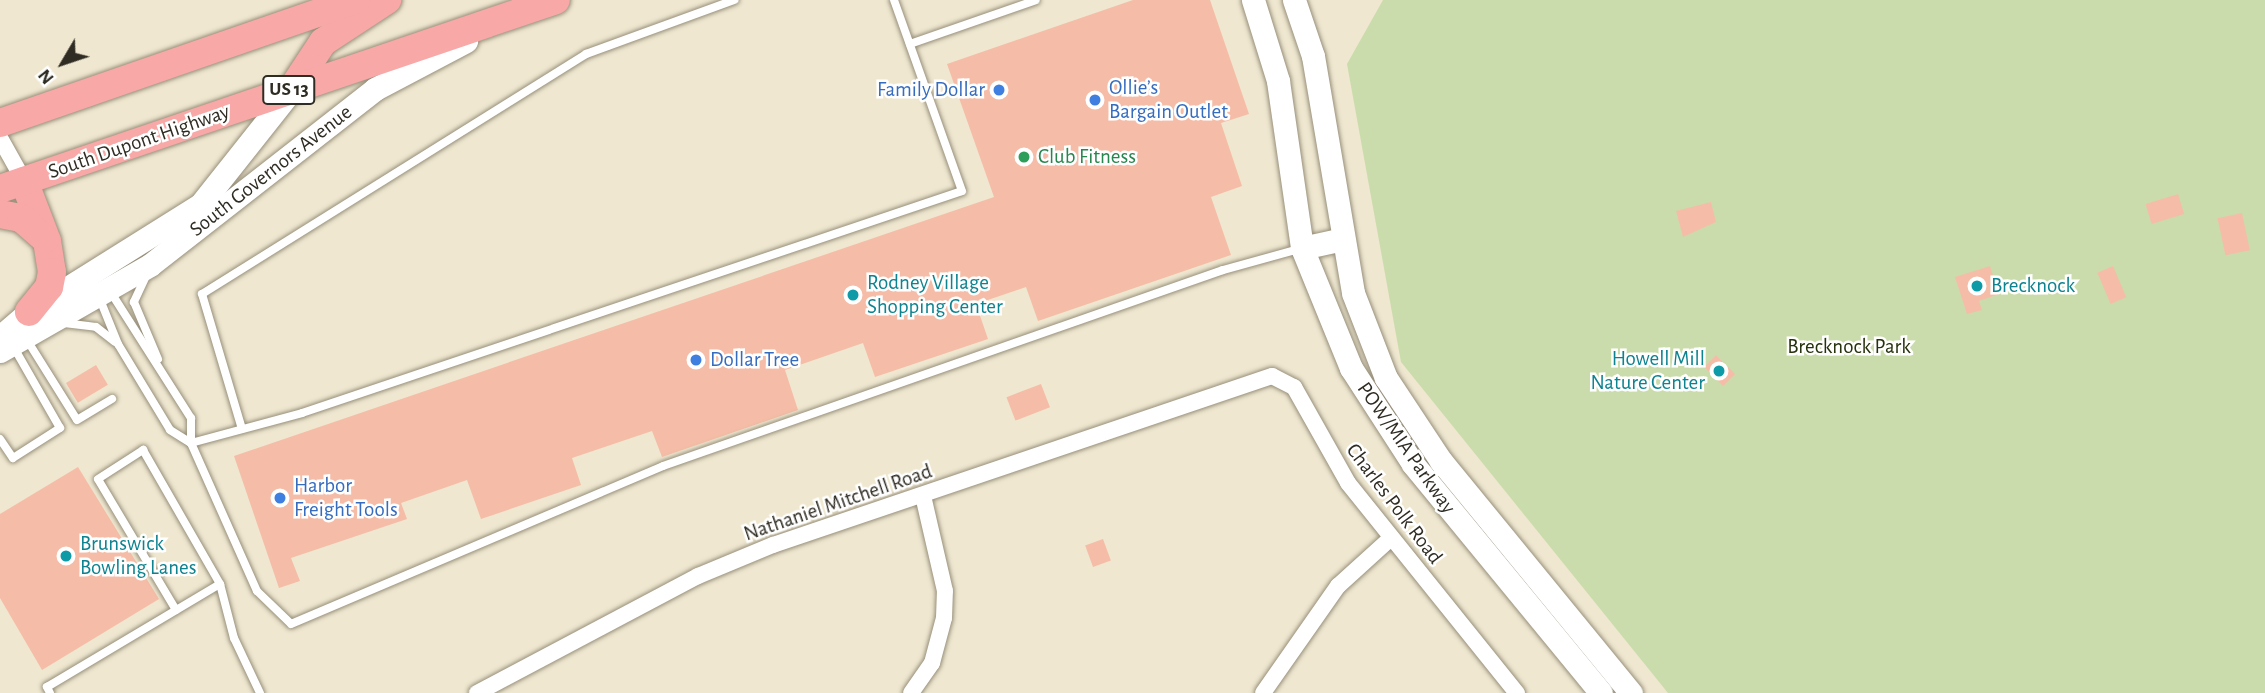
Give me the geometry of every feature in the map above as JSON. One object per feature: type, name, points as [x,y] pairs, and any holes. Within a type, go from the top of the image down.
[{"type":"highway","points":[[0,122],[356,0]]},
{"type":"highway","points":[[292,89],[323,42],[387,0]]},
{"type":"highway","name":"South Dupont Highway","points":[[12,186],[552,1]]},
{"type":"highway","points":[[12,186],[47,241],[49,287],[21,335]]},
{"type":"highway","points":[[0,214],[31,224],[47,241]]},
{"type":"main road","name":"POW/MIA Parkway","points":[[1252,0],[1278,81],[1303,248],[1327,318],[1381,419],[1448,509],[1601,693]]},
{"type":"main road","name":"POW/MIA Parkway","points":[[1294,0],[1313,56],[1343,239],[1363,324],[1405,410],[1631,693]]},
{"type":"main road","name":"South Governors Avenue","points":[[21,335],[100,286],[182,241],[300,144],[375,89],[552,1]]},
{"type":"main road","name":"South Governors Avenue","points":[[100,286],[201,204],[292,89]]},
{"type":"main road","points":[[1303,248],[1343,239]]},
{"type":"street","points":[[0,138],[12,186]]},
{"type":"street","name":"Charles Polk Road","points":[[1228,388],[1272,376],[1294,387],[1336,466],[1517,693]]},
{"type":"street","name":"Nathaniel Mitchell Road","points":[[477,693],[698,576],[1228,388]]},
{"type":"street","points":[[911,693],[932,663],[945,605],[923,496]]},
{"type":"street","points":[[1262,693],[1338,586],[1391,538]]},
{"type":"lane","points":[[242,429],[202,294],[586,54],[734,0]]},
{"type":"lane","points":[[100,286],[118,344],[170,430],[191,443],[242,429],[962,191],[894,0]]},
{"type":"lane","points":[[910,44],[1036,0]]},
{"type":"lane","points":[[182,241],[136,292],[136,311],[166,375],[191,418],[191,443],[257,591],[291,624],[663,466],[1223,270],[1303,248]]},
{"type":"lane","points":[[100,286],[166,375]]},
{"type":"lane","points":[[21,335],[96,327],[118,344]]},
{"type":"lane","points":[[21,335],[77,420],[112,398]]},
{"type":"lane","points":[[0,439],[13,458],[60,428],[21,335]]},
{"type":"lane","points":[[176,610],[98,478],[143,450],[220,584],[234,638],[257,692]]},
{"type":"lane","points":[[50,693],[47,687],[220,584]]},
{"type":"green space","name":"Brecknock Park","points":[[1383,0],[2265,0],[2265,693],[1668,693],[1401,362],[1347,64]]},
{"type":"building","name":"Rodney Village Shopping Center","points":[[1133,0],[1210,0],[1249,114],[1221,123],[1242,186],[1211,197],[1231,255],[1038,321],[1026,287],[976,304],[988,339],[875,377],[863,343],[785,370],[798,410],[662,457],[652,431],[572,458],[581,485],[481,519],[467,480],[401,503],[407,519],[291,558],[300,581],[279,588],[234,456],[994,197],[947,64]]},
{"type":"building","points":[[2178,194],[2184,214],[2152,224],[2145,204]]},
{"type":"building","points":[[1711,202],[1716,222],[1683,237],[1676,211]]},
{"type":"building","points":[[2242,213],[2250,250],[2225,255],[2218,218]]},
{"type":"building","name":"Brecknock","points":[[1990,266],[1999,294],[1979,301],[1982,310],[1967,314],[1955,277]]},
{"type":"building","points":[[2113,266],[2126,297],[2111,304],[2097,273]]},
{"type":"building","name":"Howell Mill Nature Center","points":[[1716,355],[1735,374],[1723,386],[1704,367]]},
{"type":"building","points":[[96,365],[108,385],[78,403],[66,383]]},
{"type":"building","points":[[1041,384],[1050,407],[1015,421],[1006,397]]},
{"type":"building","name":"Brunswick Bowling Lanes","points":[[78,467],[159,599],[42,670],[0,598],[0,514]]},
{"type":"building","points":[[1103,539],[1111,561],[1093,567],[1085,545]]},
{"type":"place","name":"Family Dollar","points":[[999,90]]},
{"type":"place","name":"Ollie’s Bargain Outlet","points":[[1095,100]]},
{"type":"place","name":"Club Fitness","points":[[1024,157]]},
{"type":"place","name":"Brecknock","points":[[1977,286]]},
{"type":"place","name":"Rodney Village Shopping Center","points":[[853,295]]},
{"type":"place","name":"Dollar Tree","points":[[696,360]]},
{"type":"place","name":"Howell Mill Nature Center","points":[[1719,371]]},
{"type":"place","name":"Harbor Freight Tools","points":[[280,498]]},
{"type":"place","name":"Brunswick Bowling Lanes","points":[[66,556]]}]
